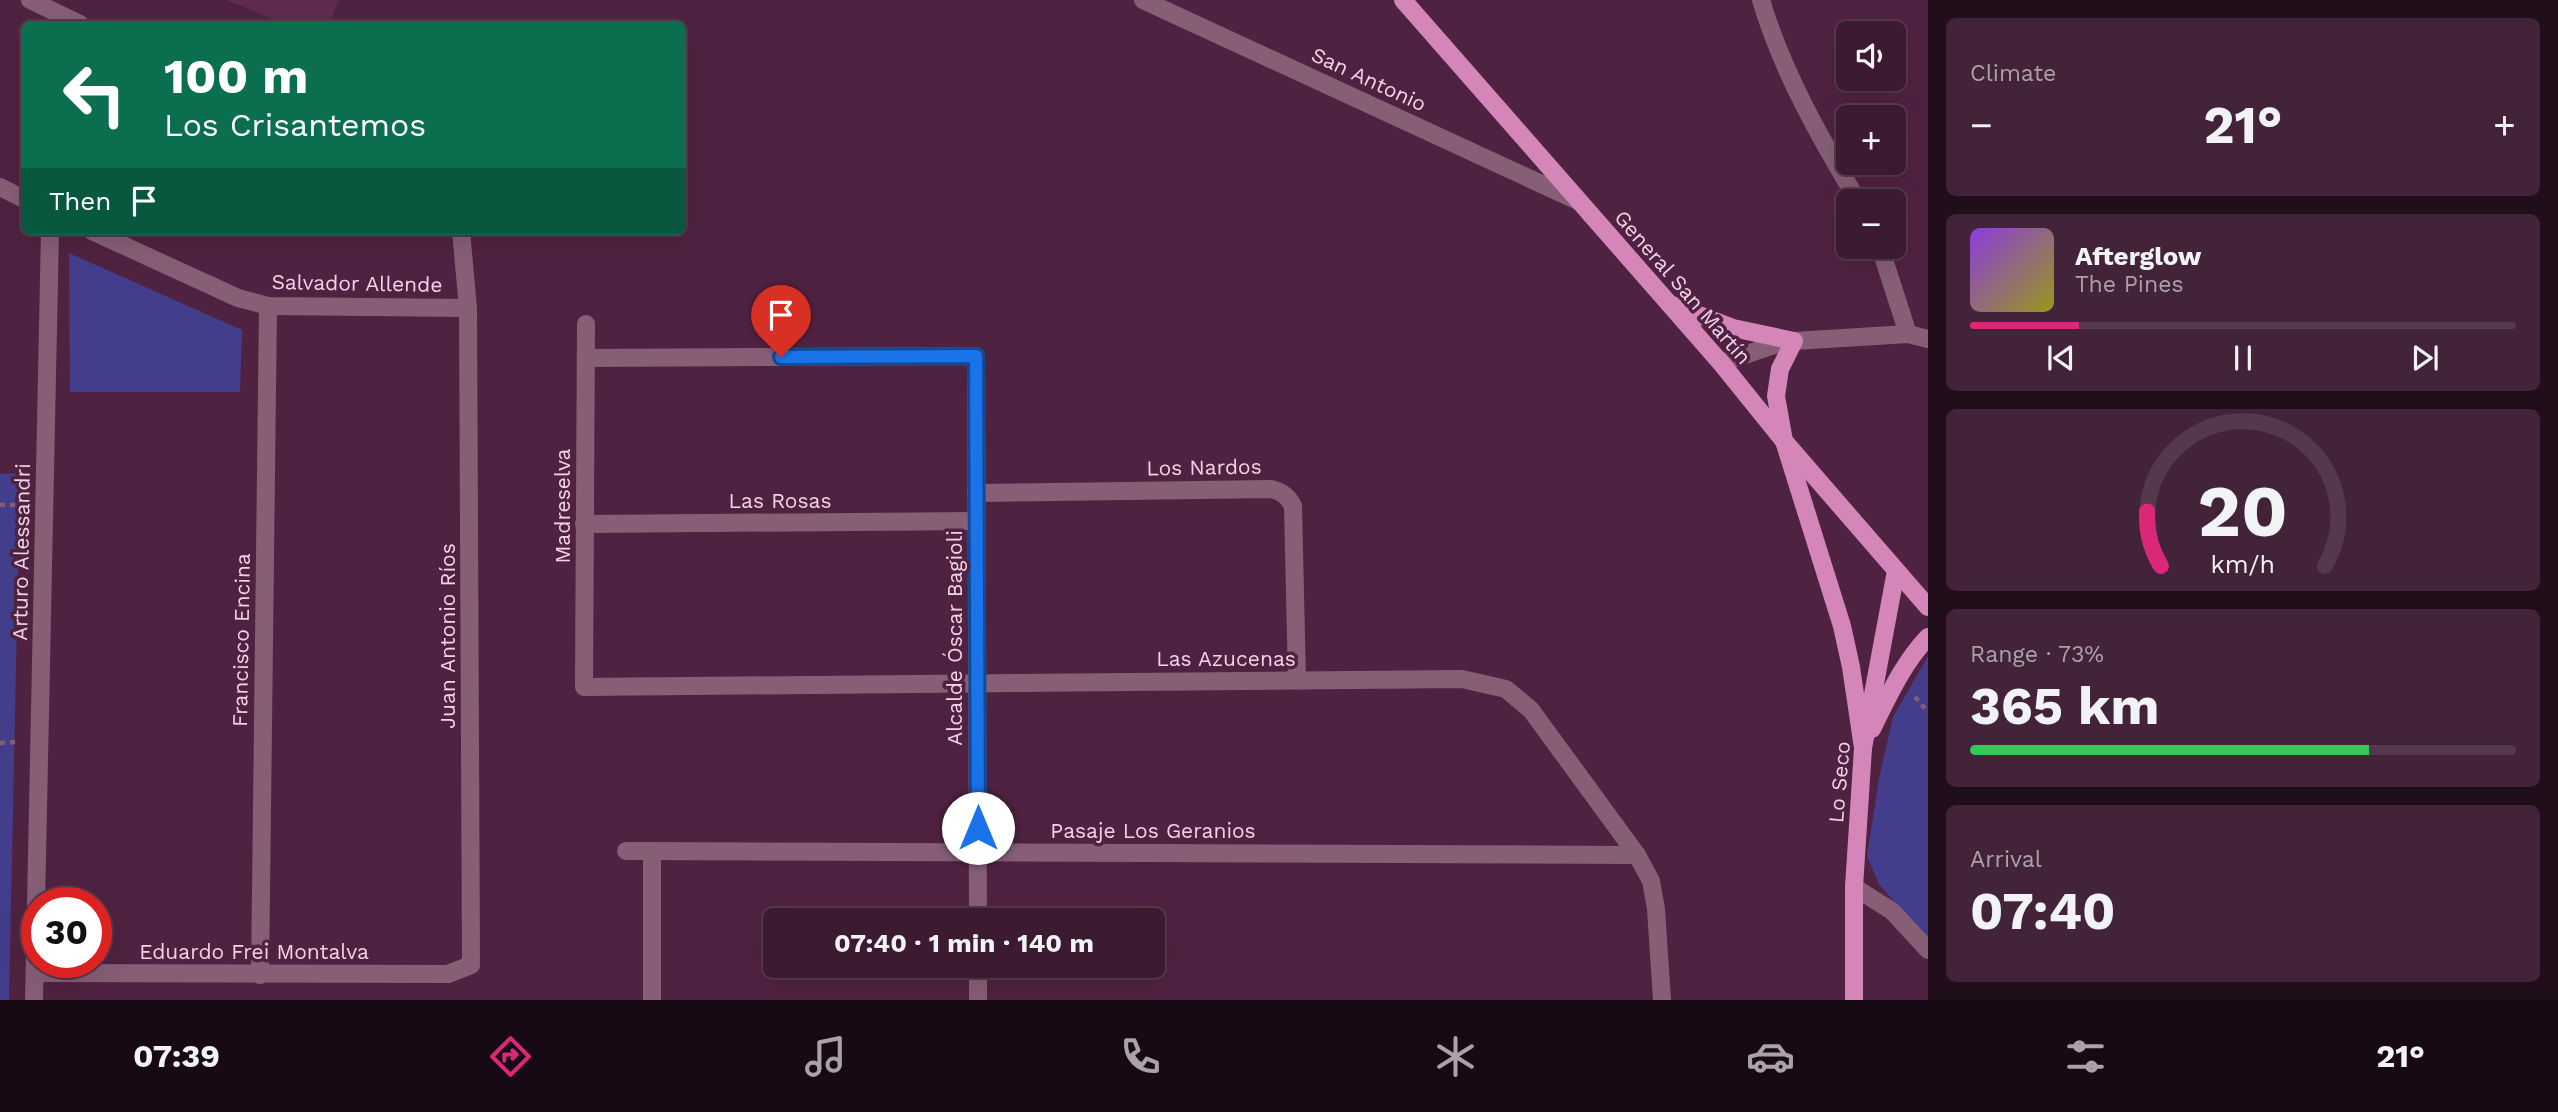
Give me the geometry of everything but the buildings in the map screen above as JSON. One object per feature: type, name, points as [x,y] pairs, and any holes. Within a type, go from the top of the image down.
[{"type":"main road","name":"General San Martín","points":[[1403,0],[1721,363],[1784,441],[1928,607]]},
{"type":"main road","points":[[1669,304],[1733,328],[1794,341],[1780,369],[1776,396],[1784,441],[1842,626],[1863,748]]},
{"type":"main road","name":"Lo Seco","points":[[1854,1000],[1854,887],[1863,748],[1896,571]]},
{"type":"main road","points":[[1863,748],[1898,678],[1918,647],[1928,637]]},
{"type":"street","points":[[30,0],[74,21]]},
{"type":"street","name":"San Antonio","points":[[1143,0],[1576,200]]},
{"type":"street","points":[[1761,0],[1794,83],[1822,140],[1851,189]]},
{"type":"street","points":[[0,187],[21,198]]},
{"type":"street","name":"Arturo Alessandri","points":[[37,887],[50,235]]},
{"type":"street","name":"Salvador Allende","points":[[101,235],[238,298],[268,306],[468,308]]},
{"type":"street","name":"Juan Antonio Ríos","points":[[461,235],[468,308],[471,965]]},
{"type":"street","points":[[1884,259],[1908,334]]},
{"type":"street","name":"Francisco Encina","points":[[260,975],[268,306]]},
{"type":"street","name":"Madreselva","points":[[584,687],[586,324]]},
{"type":"street","points":[[1721,363],[1794,341],[1908,334],[1928,339]]},
{"type":"street","name":"Alcalde Óscar Bagioli","points":[[586,358],[976,356],[978,908]]},
{"type":"street","name":"Los Nardos","points":[[976,493],[1281,491],[1293,506],[1297,680]]},
{"type":"street","name":"Las Rosas","points":[[584,524],[976,521]]},
{"type":"street","name":"Las Azucenas","points":[[584,687],[1462,679],[1506,689],[1531,710],[1637,855],[1651,881],[1656,909],[1662,1000]]},
{"type":"street","name":"Pasaje Los Geranios","points":[[626,851],[1637,855]]},
{"type":"street","points":[[652,851],[652,1000]]},
{"type":"street","points":[[1854,887],[1892,911],[1928,950]]},
{"type":"street","name":"Eduardo Frei Montalva","points":[[112,973],[448,974],[471,965]]},
{"type":"street","name":"Arturo Alessandri","points":[[34,1000],[35,978]]},
{"type":"street","points":[[978,978],[978,1000]]},
{"type":"shaded area","points":[[227,0],[339,0],[330,21],[277,21]]},
{"type":"shaded area","points":[[69,253],[242,330],[240,392],[70,392]]},
{"type":"shaded area","points":[[20,473],[9,1000],[0,1000],[0,474]]},
{"type":"shaded area","points":[[1928,656],[1928,940],[1879,884],[1867,856],[1879,779],[1893,717]]},
{"type":"route","points":[[781,357],[976,356],[978,828]]}]
